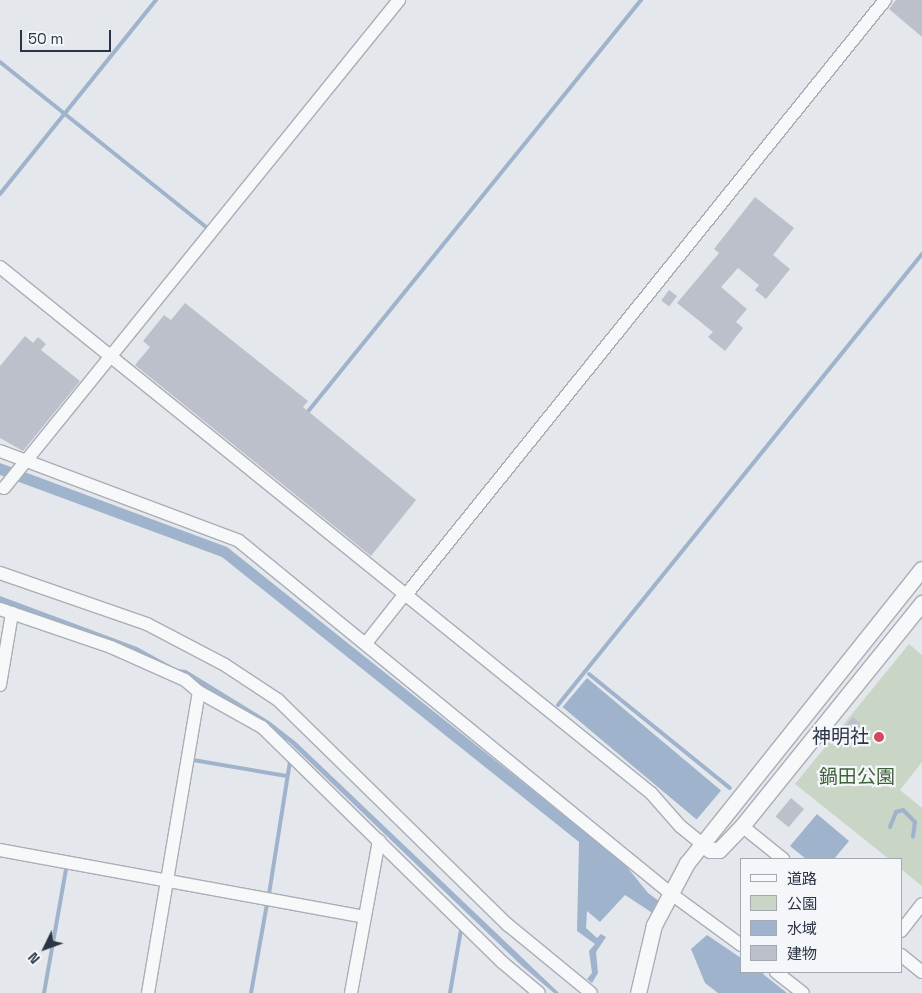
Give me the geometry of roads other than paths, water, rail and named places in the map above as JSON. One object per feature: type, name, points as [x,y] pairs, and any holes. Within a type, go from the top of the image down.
[{"type":"street","points":[[4,488],[399,0]]},
{"type":"street","points":[[366,642],[885,0]]},
{"type":"street","points":[[0,267],[110,359],[651,793],[680,826],[710,850],[719,850],[742,826],[922,603]]},
{"type":"street","points":[[0,451],[230,535],[366,642],[668,897],[740,944]]},
{"type":"street","points":[[638,993],[654,925],[668,897],[701,843],[922,569]]},
{"type":"street","points":[[0,573],[147,624],[225,665],[278,700],[508,924],[591,993]]},
{"type":"street","points":[[0,609],[111,647],[185,680],[199,692],[262,727],[502,962],[539,993]]},
{"type":"street","points":[[0,684],[12,613]]},
{"type":"street","points":[[148,993],[199,692]]},
{"type":"street","points":[[742,826],[782,858]]},
{"type":"street","points":[[351,993],[379,841]]},
{"type":"street","points":[[0,850],[168,879],[364,917]]},
{"type":"street","points":[[902,929],[922,904]]},
{"type":"street","points":[[902,956],[922,972]]},
{"type":"street","points":[[777,973],[803,993]]},
{"type":"water","points":[[0,463],[227,547],[623,862],[648,893],[663,904],[654,914],[625,895],[600,922],[587,911],[586,928],[597,938],[601,934],[606,937],[596,952],[598,973],[592,983],[587,979],[592,973],[589,951],[595,944],[577,931],[579,842],[222,557],[0,475]]},
{"type":"water","points":[[0,596],[137,647],[177,669],[186,670],[269,721],[296,742],[559,993],[554,993],[521,965],[289,742],[184,676],[0,605]]},
{"type":"water","points":[[587,678],[721,790],[697,820],[563,707]]},
{"type":"water","points":[[817,814],[849,841],[835,858],[805,858],[790,846]]},
{"type":"water","points":[[707,935],[740,957],[740,973],[764,973],[787,993],[718,993],[705,983],[691,949]]},
{"type":"waterway","points":[[0,194],[156,0]]},
{"type":"waterway","points":[[306,414],[641,0]]},
{"type":"waterway","points":[[0,62],[206,227]]},
{"type":"waterway","points":[[558,705],[922,254]]},
{"type":"waterway","points":[[589,674],[730,788]]},
{"type":"waterway","points":[[193,760],[287,776]]},
{"type":"waterway","points":[[269,894],[290,761]]},
{"type":"waterway","points":[[890,827],[896,812],[903,810],[915,822],[913,837]]},
{"type":"waterway","points":[[44,993],[66,870]]},
{"type":"waterway","points":[[251,993],[267,904]]},
{"type":"waterway","points":[[450,993],[461,930]]},
{"type":"place","name":"神明社","points":[[879,737]]},
{"type":"park label","name":"鍋田公園","points":[[857,777]]}]
